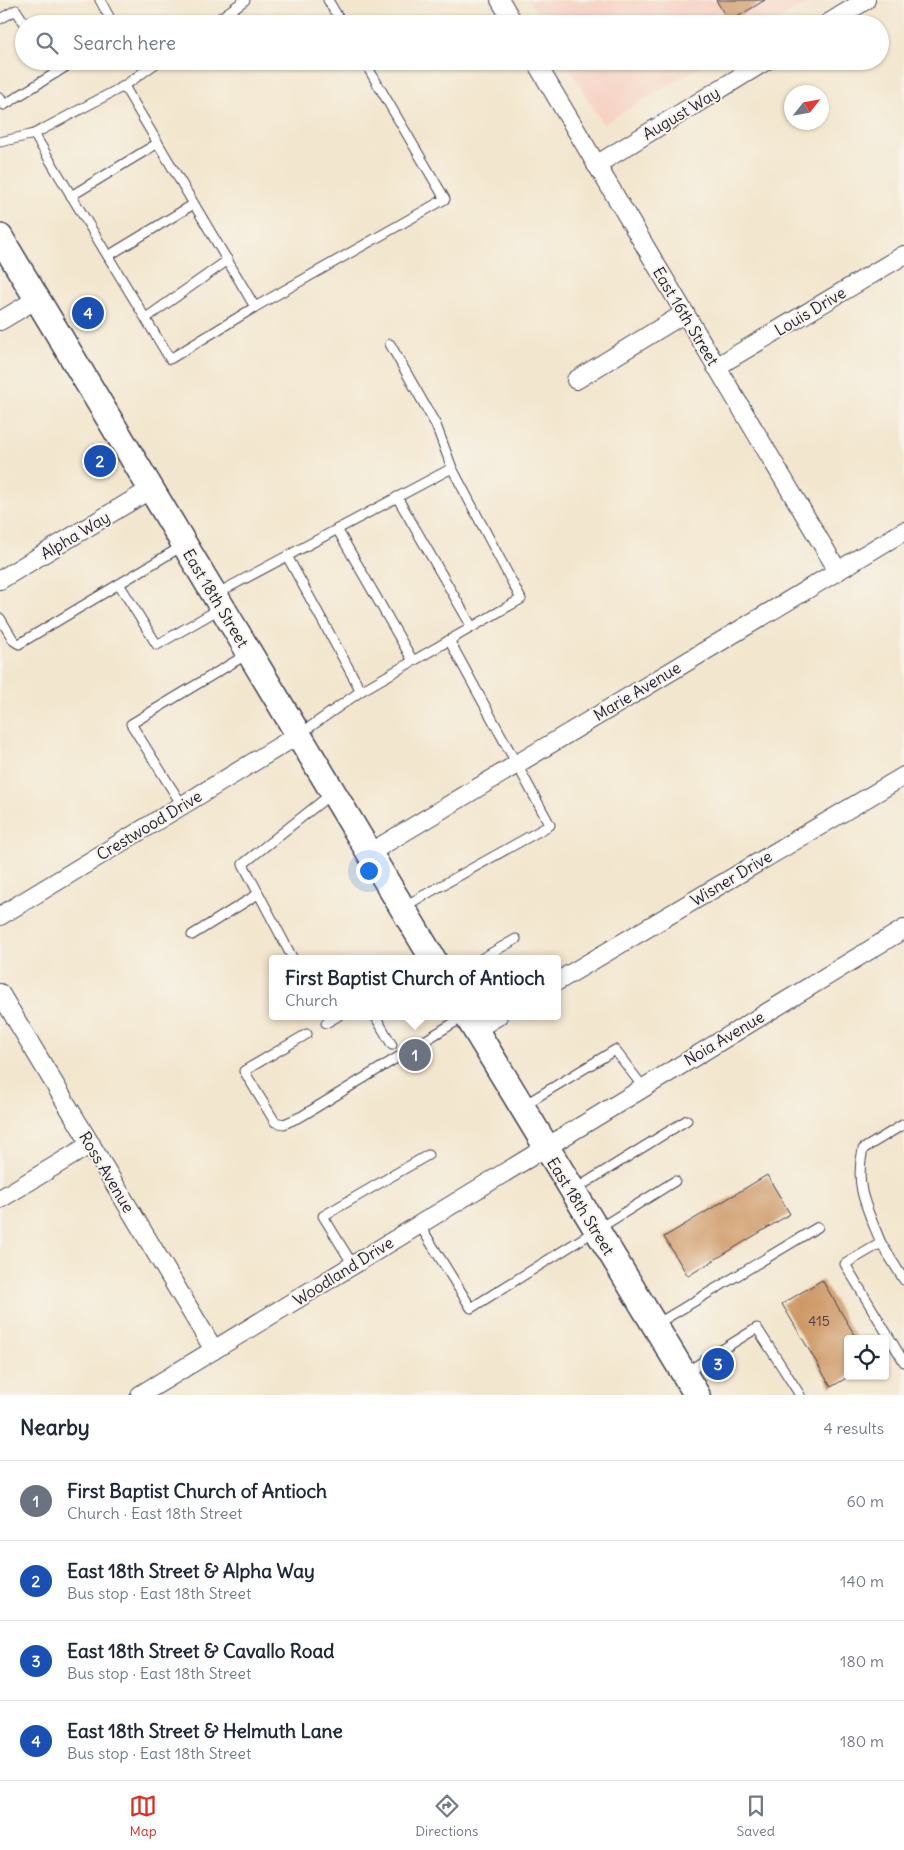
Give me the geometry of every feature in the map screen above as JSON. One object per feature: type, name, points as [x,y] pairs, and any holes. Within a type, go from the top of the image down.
[{"type":"main road","name":"East 18th Street","points":[[0,236],[431,955]]},
{"type":"main road","name":"East 18th Street","points":[[469,1021],[697,1395]]},
{"type":"street","points":[[500,0],[509,15]]},
{"type":"street","points":[[842,15],[866,0]]},
{"type":"street","name":"East 16th Street","points":[[541,70],[838,571]]},
{"type":"street","name":"August Way","points":[[596,165],[751,70]]},
{"type":"street","name":"Louis Drive","points":[[716,367],[904,255]]},
{"type":"street","points":[[0,321],[37,299]]},
{"type":"street","points":[[576,380],[685,314]]},
{"type":"street","name":"Alpha Way","points":[[0,580],[151,489]]},
{"type":"street","name":"Marie Avenue","points":[[370,852],[904,530]]},
{"type":"street","name":"Crestwood Drive","points":[[0,916],[298,735]]},
{"type":"street","name":"Wisner Drive","points":[[561,979],[904,776]]},
{"type":"street","name":"Noia Avenue","points":[[545,1146],[904,929]]},
{"type":"street","name":"Ross Avenue","points":[[0,993],[214,1350]]},
{"type":"street","points":[[0,1199],[91,1144]]},
{"type":"street","name":"Woodland Drive","points":[[140,1395],[545,1146]]},
{"type":"lane","points":[[100,0],[108,15]]},
{"type":"lane","points":[[224,15],[245,0]]},
{"type":"lane","points":[[328,0],[337,15]]},
{"type":"lane","points":[[0,19],[16,10],[19,15]]},
{"type":"lane","points":[[0,98],[4,105],[61,70]]},
{"type":"lane","points":[[0,142],[34,134],[124,86],[146,70]]},
{"type":"lane","points":[[34,134],[170,358],[255,307],[445,199],[369,70]]},
{"type":"lane","points":[[124,86],[255,307]]},
{"type":"lane","points":[[71,196],[158,143]]},
{"type":"lane","points":[[108,256],[194,204]]},
{"type":"lane","points":[[146,318],[228,260]]},
{"type":"lane","points":[[298,735],[361,691],[521,598],[452,468],[436,425],[390,344]]},
{"type":"lane","points":[[119,584],[156,645],[287,556],[452,468]]},
{"type":"lane","points":[[396,497],[472,626]]},
{"type":"lane","points":[[337,529],[413,661]]},
{"type":"lane","points":[[0,618],[14,641],[19,644],[185,545]]},
{"type":"lane","points":[[287,556],[361,691]]},
{"type":"lane","points":[[403,907],[550,825],[518,763],[449,640]]},
{"type":"lane","points":[[182,805],[131,724],[249,653]]},
{"type":"lane","points":[[291,955],[243,864],[334,792]]},
{"type":"lane","points":[[192,935],[258,894]]},
{"type":"lane","points":[[488,955],[516,939]]},
{"type":"lane","points":[[326,1023],[331,1020]]},
{"type":"lane","points":[[377,1020],[392,1045]]},
{"type":"lane","points":[[307,1034],[244,1071],[275,1122],[284,1124],[302,1116],[469,1021]]},
{"type":"lane","points":[[521,1107],[616,1050],[643,1087]]},
{"type":"lane","points":[[572,1191],[687,1120]]},
{"type":"lane","points":[[904,1124],[864,1149],[858,1169],[862,1197],[881,1243],[904,1280]]},
{"type":"lane","points":[[353,1265],[323,1216],[428,1155]]},
{"type":"lane","points":[[419,1224],[471,1308],[675,1180]]},
{"type":"lane","points":[[655,1326],[818,1227]]},
{"type":"lane","points":[[881,1243],[845,1264],[904,1362]]},
{"type":"lane","points":[[684,1373],[757,1328],[800,1395]]},
{"type":"shaded area","points":[[529,0],[812,0],[787,15],[538,15]]},
{"type":"shaded area","points":[[570,70],[694,70],[603,124]]},
{"type":"building","points":[[716,0],[765,0],[740,15],[725,15]]},
{"type":"building","points":[[767,1175],[790,1214],[688,1276],[664,1237]]},
{"type":"building","points":[[822,1280],[855,1335],[844,1335],[844,1379],[831,1387],[782,1304]]},
{"type":"place","name":"East 18th Street & Helmuth Lane","points":[[88,313]]},
{"type":"place","name":"East 18th Street & Alpha Way","points":[[100,461]]},
{"type":"place","name":"First Baptist Church of Antioch","points":[[415,1055]]},
{"type":"place","name":"East 18th Street & Cavallo Road","points":[[718,1364]]}]
